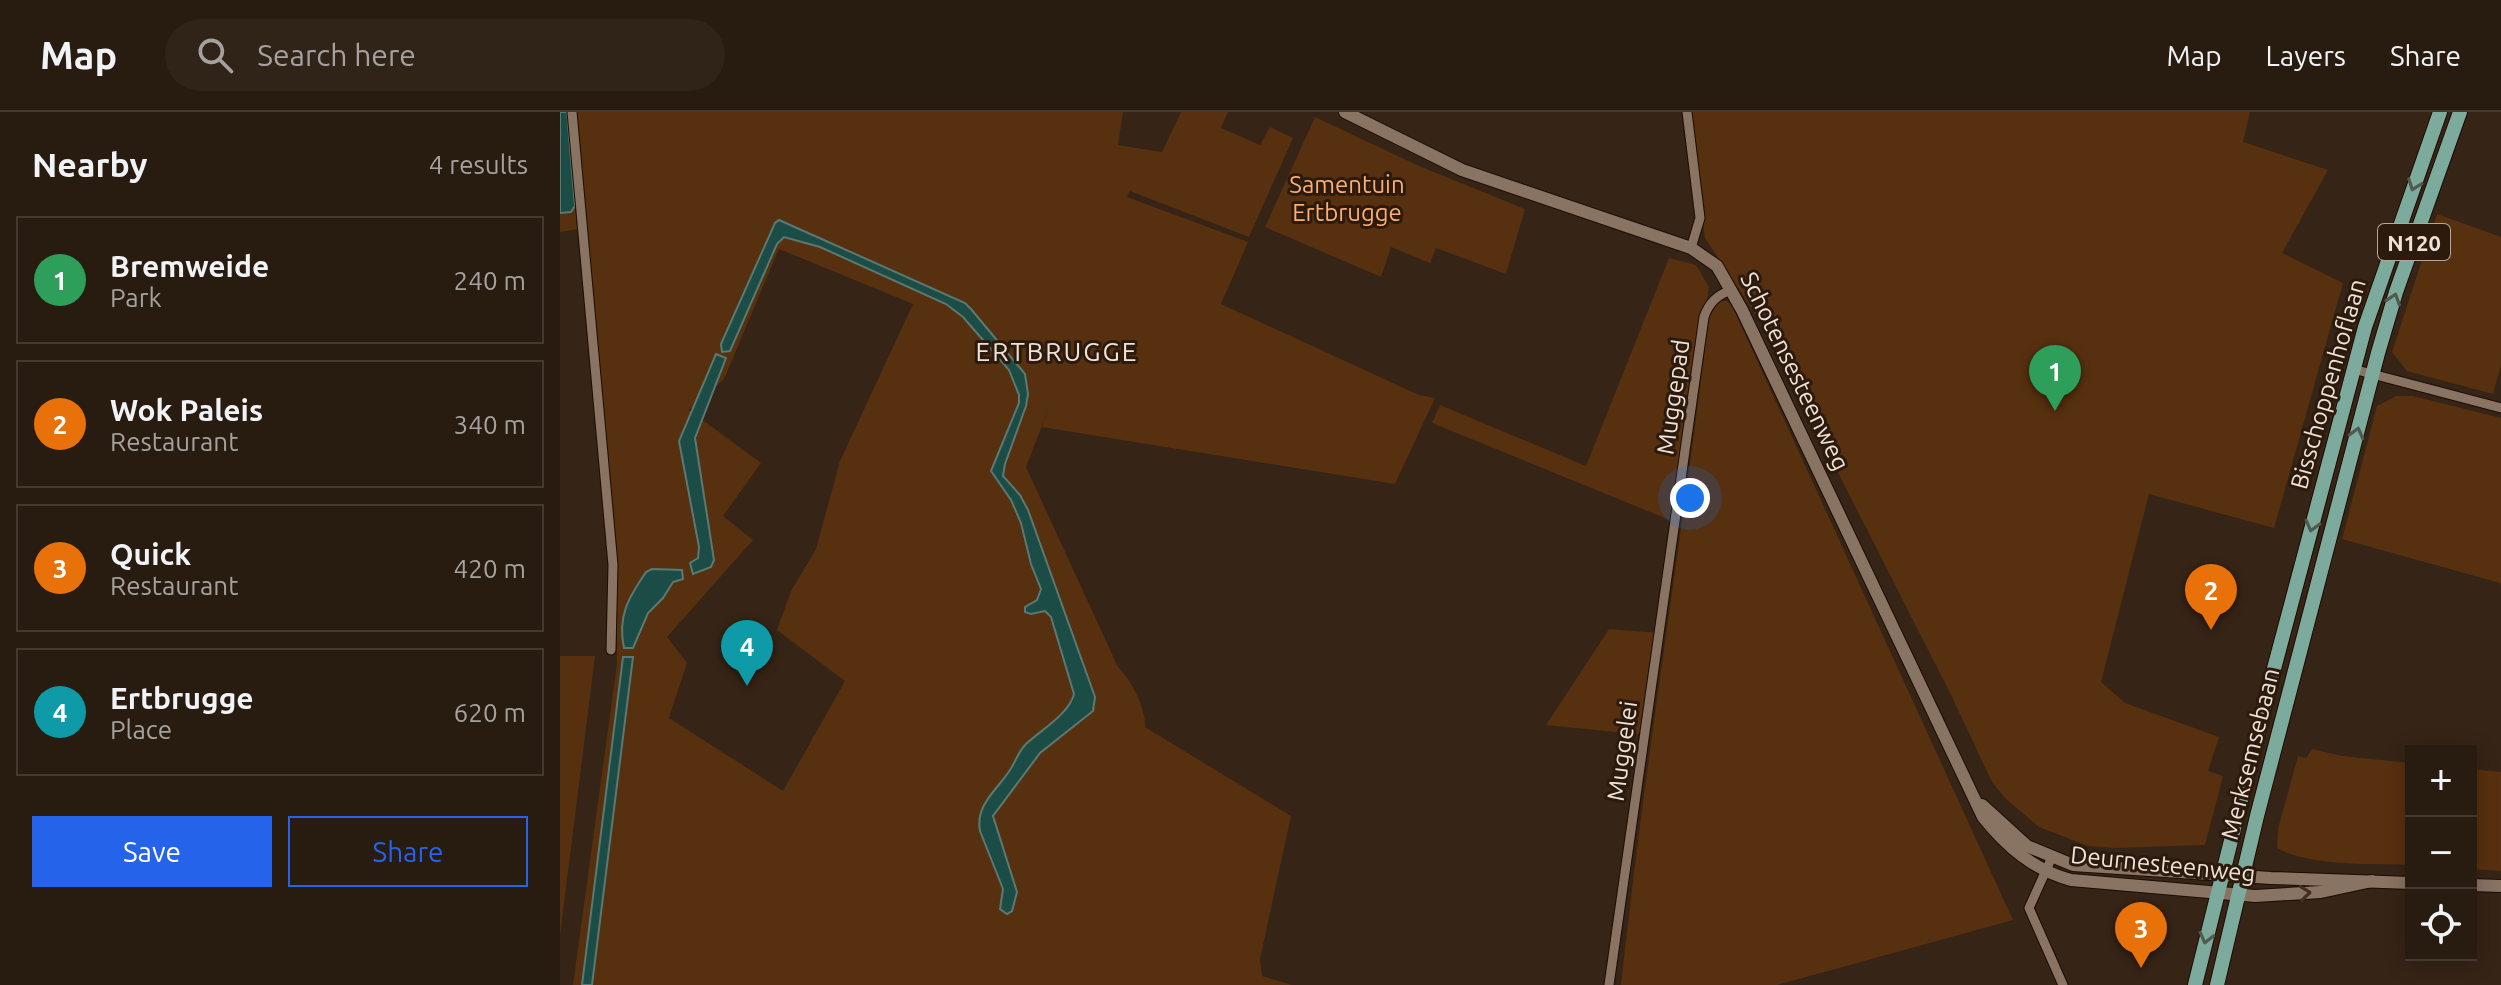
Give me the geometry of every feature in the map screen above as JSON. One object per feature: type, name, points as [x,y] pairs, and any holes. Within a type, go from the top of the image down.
[{"type":"main road","name":"Bisschoppenhoflaan","points":[[2298,580],[2353,369],[2381,277],[2440,112]]},
{"type":"main road","name":"Bisschoppenhoflaan","points":[[2330,536],[2396,292],[2460,112]]},
{"type":"main road","name":"Merksemsebaan","points":[[2217,985],[2242,875],[2330,536]]},
{"type":"main road","name":"Merksemsebaan","points":[[2195,985],[2298,580]]},
{"type":"street","points":[[572,112],[613,565],[611,650]]},
{"type":"street","points":[[1687,112],[1700,218],[1691,248]]},
{"type":"street","name":"Schotensesteenweg","points":[[1348,113],[1462,170],[1691,248],[1717,266],[1732,290],[1964,776]]},
{"type":"street","name":"Muggepad","points":[[1677,523],[1704,317],[1711,302],[1732,290]]},
{"type":"street","points":[[2353,369],[2501,408]]},
{"type":"street","name":"Muggelei","points":[[1609,985],[1677,523]]},
{"type":"street","name":"Deurnesteenweg","points":[[1964,776],[1983,817],[2000,838],[2045,871],[2090,882],[2255,896],[2321,892],[2372,881]]},
{"type":"street","name":"Deurnesteenweg","points":[[1975,797],[2015,836],[2073,865],[2405,883]]},
{"type":"street","name":"Deurnesteenweg","points":[[2052,857],[2029,908],[2063,985]]},
{"type":"street","points":[[2477,885],[2501,886]]},
{"type":"green space","points":[[560,112],[1123,112],[1118,145],[1162,152],[1181,112],[1228,112],[1221,128],[1260,145],[1270,127],[1293,138],[1249,237],[1130,191],[1127,197],[1248,242],[1221,304],[1419,395],[1435,398],[1395,484],[1042,427],[1048,410],[1026,467],[1118,667],[1137,695],[1145,727],[1291,816],[1260,959],[1262,976],[1292,985],[573,985],[617,664],[617,588],[586,228],[560,232]],"holes":[[[779,249],[913,304],[840,461],[816,549],[791,591],[777,630],[845,681],[783,791],[669,718],[687,663],[667,637],[753,540],[723,516],[761,463],[689,410],[724,379]]]},
{"type":"green space","points":[[1688,112],[2250,112],[2243,142],[2328,170],[2282,253],[2343,283],[2274,528],[2149,494],[2101,682],[2125,703],[2219,737],[2208,771],[2223,776],[2205,845],[2088,846],[2039,827],[2006,799],[1992,782],[1765,329],[1705,238]]},
{"type":"green space","name":"Samentuin Ertbrugge","points":[[1315,117],[1419,166],[1525,209],[1506,274],[1436,248],[1430,263],[1391,247],[1381,277],[1265,227]]},
{"type":"green space","points":[[2437,214],[2501,237],[2501,365],[2493,394],[2407,371],[2392,352]]},
{"type":"green space","points":[[1669,258],[1696,265],[1709,287],[1677,523],[1432,423],[1440,405],[1586,466]]},
{"type":"green space","points":[[1719,301],[1727,301],[1733,308],[2013,920],[1777,985],[1621,985],[1709,317]]},
{"type":"green space","points":[[2396,396],[2413,396],[2501,418],[2501,587],[2500,583],[2342,539],[2377,406]]},
{"type":"green space","points":[[1609,629],[1660,633],[1645,735],[1546,725]]},
{"type":"green space","points":[[560,656],[595,656],[560,935]]},
{"type":"green space","points":[[2312,749],[2342,756],[2405,762],[2405,865],[2324,861],[2277,848],[2278,829],[2298,756],[2306,758]]},
{"type":"green space","points":[[2477,770],[2501,772],[2501,871],[2477,869]]},
{"type":"water","points":[[560,112],[567,112],[575,206],[571,212],[560,213]]},
{"type":"water","points":[[779,220],[965,303],[1025,374],[1026,406],[1003,476],[1020,495],[1028,510],[1095,697],[1093,711],[1040,753],[993,816],[1017,892],[1012,911],[1007,914],[1000,909],[1003,889],[980,831],[981,813],[1023,747],[1061,715],[1074,694],[1051,617],[1045,611],[1025,612],[1025,607],[1037,600],[1041,589],[1021,523],[1011,500],[991,471],[1019,403],[1019,395],[1009,370],[963,317],[946,304],[820,247],[784,237],[777,244],[730,351],[722,352],[721,344]]},
{"type":"water","points":[[716,354],[726,358],[695,438],[714,560],[711,567],[693,574],[690,563],[698,558],[699,547],[679,441]]},
{"type":"water","points":[[652,569],[682,570],[683,579],[673,582],[648,613],[633,648],[624,648],[622,626],[626,607],[646,572]]},
{"type":"water","points":[[623,657],[633,657],[592,985],[582,985]]},
{"type":"place","name":"Bremweide","points":[[2055,411]]},
{"type":"place","name":"Wok Paleis","points":[[2211,630]]},
{"type":"place","name":"Ertbrugge","points":[[747,686]]},
{"type":"place","name":"Quick","points":[[2141,968]]},
{"type":"district","name":"ERTBRUGGE","points":[[1057,351]]}]
